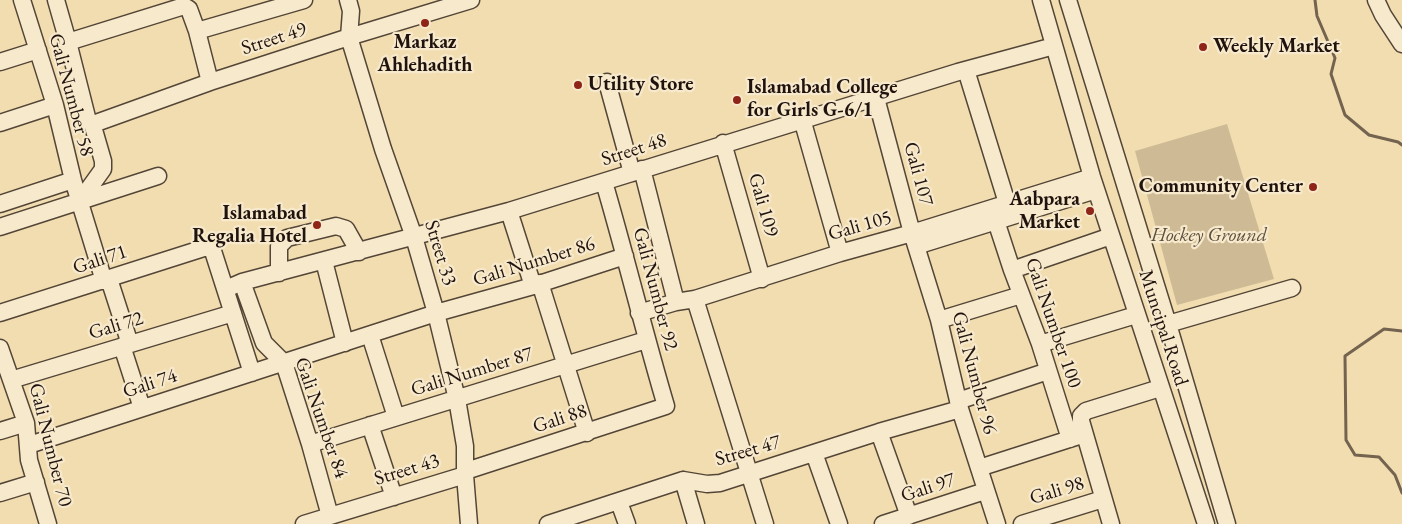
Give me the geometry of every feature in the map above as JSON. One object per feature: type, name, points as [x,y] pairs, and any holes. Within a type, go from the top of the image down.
[{"type":"street","name":"Gali Number 58","points":[[22,0],[55,105],[73,180],[107,280],[142,408]]},
{"type":"street","points":[[56,0],[88,121],[92,123],[103,161],[103,169],[80,201]]},
{"type":"street","points":[[197,31],[304,0]]},
{"type":"street","name":"Street 33","points":[[348,0],[351,11],[349,36],[383,149],[414,238],[436,313],[457,399],[465,446],[469,524]]},
{"type":"street","name":"Street 49","points":[[92,123],[96,124],[210,82],[349,36],[471,0]]},
{"type":"street","name":"Muncipal Road","points":[[1041,0],[1094,183],[1206,524]]},
{"type":"street","name":"Muncipal Road","points":[[1068,0],[1168,324],[1226,524]]},
{"type":"street","points":[[1376,0],[1383,15],[1402,44]]},
{"type":"street","points":[[68,42],[185,5],[197,31],[210,82]]},
{"type":"street","name":"Street 48","points":[[226,288],[242,282],[414,238],[509,211],[802,119],[1054,46]]},
{"type":"street","points":[[0,62],[38,50]]},
{"type":"street","points":[[966,70],[1007,203]]},
{"type":"street","points":[[607,82],[637,171],[676,302]]},
{"type":"street","name":"Gali 107","points":[[876,98],[914,240]]},
{"type":"street","points":[[0,123],[55,105]]},
{"type":"street","points":[[802,119],[840,253]]},
{"type":"street","name":"Gali 109","points":[[723,144],[762,279]]},
{"type":"street","points":[[0,227],[158,176]]},
{"type":"street","points":[[0,204],[73,180]]},
{"type":"street","name":"Gali Number 92","points":[[604,182],[646,340],[666,406]]},
{"type":"street","points":[[914,240],[996,221],[1094,183]]},
{"type":"street","name":"Gali 105","points":[[639,313],[762,279],[840,253],[914,240],[1007,203],[1094,183]]},
{"type":"street","points":[[509,211],[565,365],[587,432]]},
{"type":"street","name":"Gali Number 100","points":[[996,221],[1048,371],[1103,499],[1111,524]]},
{"type":"street","points":[[279,273],[279,246],[287,238],[336,226],[346,229],[359,252]]},
{"type":"street","points":[[1012,270],[1111,236]]},
{"type":"street","name":"Gali Number 96","points":[[914,240],[939,320],[959,405],[997,524]]},
{"type":"street","name":"Gali 71","points":[[0,313],[204,248],[212,248],[226,288]]},
{"type":"street","name":"Gali Number 86","points":[[284,363],[436,313],[625,256]]},
{"type":"street","points":[[324,261],[345,343]]},
{"type":"street","name":"Gali Number 84","points":[[242,282],[264,343],[284,363],[310,444],[330,516]]},
{"type":"street","points":[[226,288],[252,373]]},
{"type":"street","points":[[1168,324],[1292,288]]},
{"type":"street","points":[[939,320],[1021,295]]},
{"type":"street","points":[[695,299],[765,524]]},
{"type":"street","name":"Gali 72","points":[[6,371],[126,345],[233,313]]},
{"type":"street","points":[[1040,344],[1136,315]]},
{"type":"street","points":[[370,335],[396,417]]},
{"type":"street","name":"Gali Number 87","points":[[310,444],[646,340]]},
{"type":"street","name":"Gali Number 70","points":[[0,348],[6,371],[26,423],[29,460],[48,524]]},
{"type":"street","name":"Gali 74","points":[[29,445],[284,363]]},
{"type":"street","name":"Street 47","points":[[552,524],[683,480],[720,483],[880,432],[959,405],[1048,371]]},
{"type":"street","name":"Gali Number 100","points":[[1077,437],[1081,416],[1086,411],[1160,388]]},
{"type":"street","name":"Gali 88","points":[[466,473],[666,406]]},
{"type":"street","points":[[0,432],[26,423]]},
{"type":"street","points":[[370,425],[394,497]]},
{"type":"street","points":[[880,432],[920,517]]},
{"type":"street","points":[[979,468],[1077,437]]},
{"type":"street","points":[[814,453],[839,524]]},
{"type":"street","name":"Street 43","points":[[304,524],[466,473]]},
{"type":"street","points":[[683,480],[696,524]]},
{"type":"street","points":[[0,493],[36,482]]},
{"type":"street","name":"Gali 97","points":[[883,524],[920,517],[986,491]]},
{"type":"street","name":"Gali 98","points":[[1022,524],[1103,499]]},
{"type":"street","points":[[620,502],[627,524]]},
{"type":"green space","name":"Hockey Ground","points":[[1227,124],[1274,279],[1177,305],[1135,151]]},
{"type":"waterway","points":[[1315,0],[1317,16],[1335,58],[1331,74],[1345,115],[1369,135],[1398,142],[1402,145]]},
{"type":"waterway","points":[[1402,331],[1384,329],[1345,356],[1346,440],[1355,455],[1379,457],[1395,475],[1402,493]]},
{"type":"place","name":"Markaz Ahlehadith","points":[[425,23]]},
{"type":"place","name":"Weekly Market","points":[[1203,47]]},
{"type":"place","name":"Utility Store","points":[[578,85]]},
{"type":"place","name":"Islamabad College for Girls G-6/1","points":[[737,100]]},
{"type":"place","name":"Community Center","points":[[1313,187]]},
{"type":"place","name":"Aabpara Market","points":[[1090,211]]},
{"type":"place","name":"Islamabad Regalia Hotel","points":[[317,225]]}]
